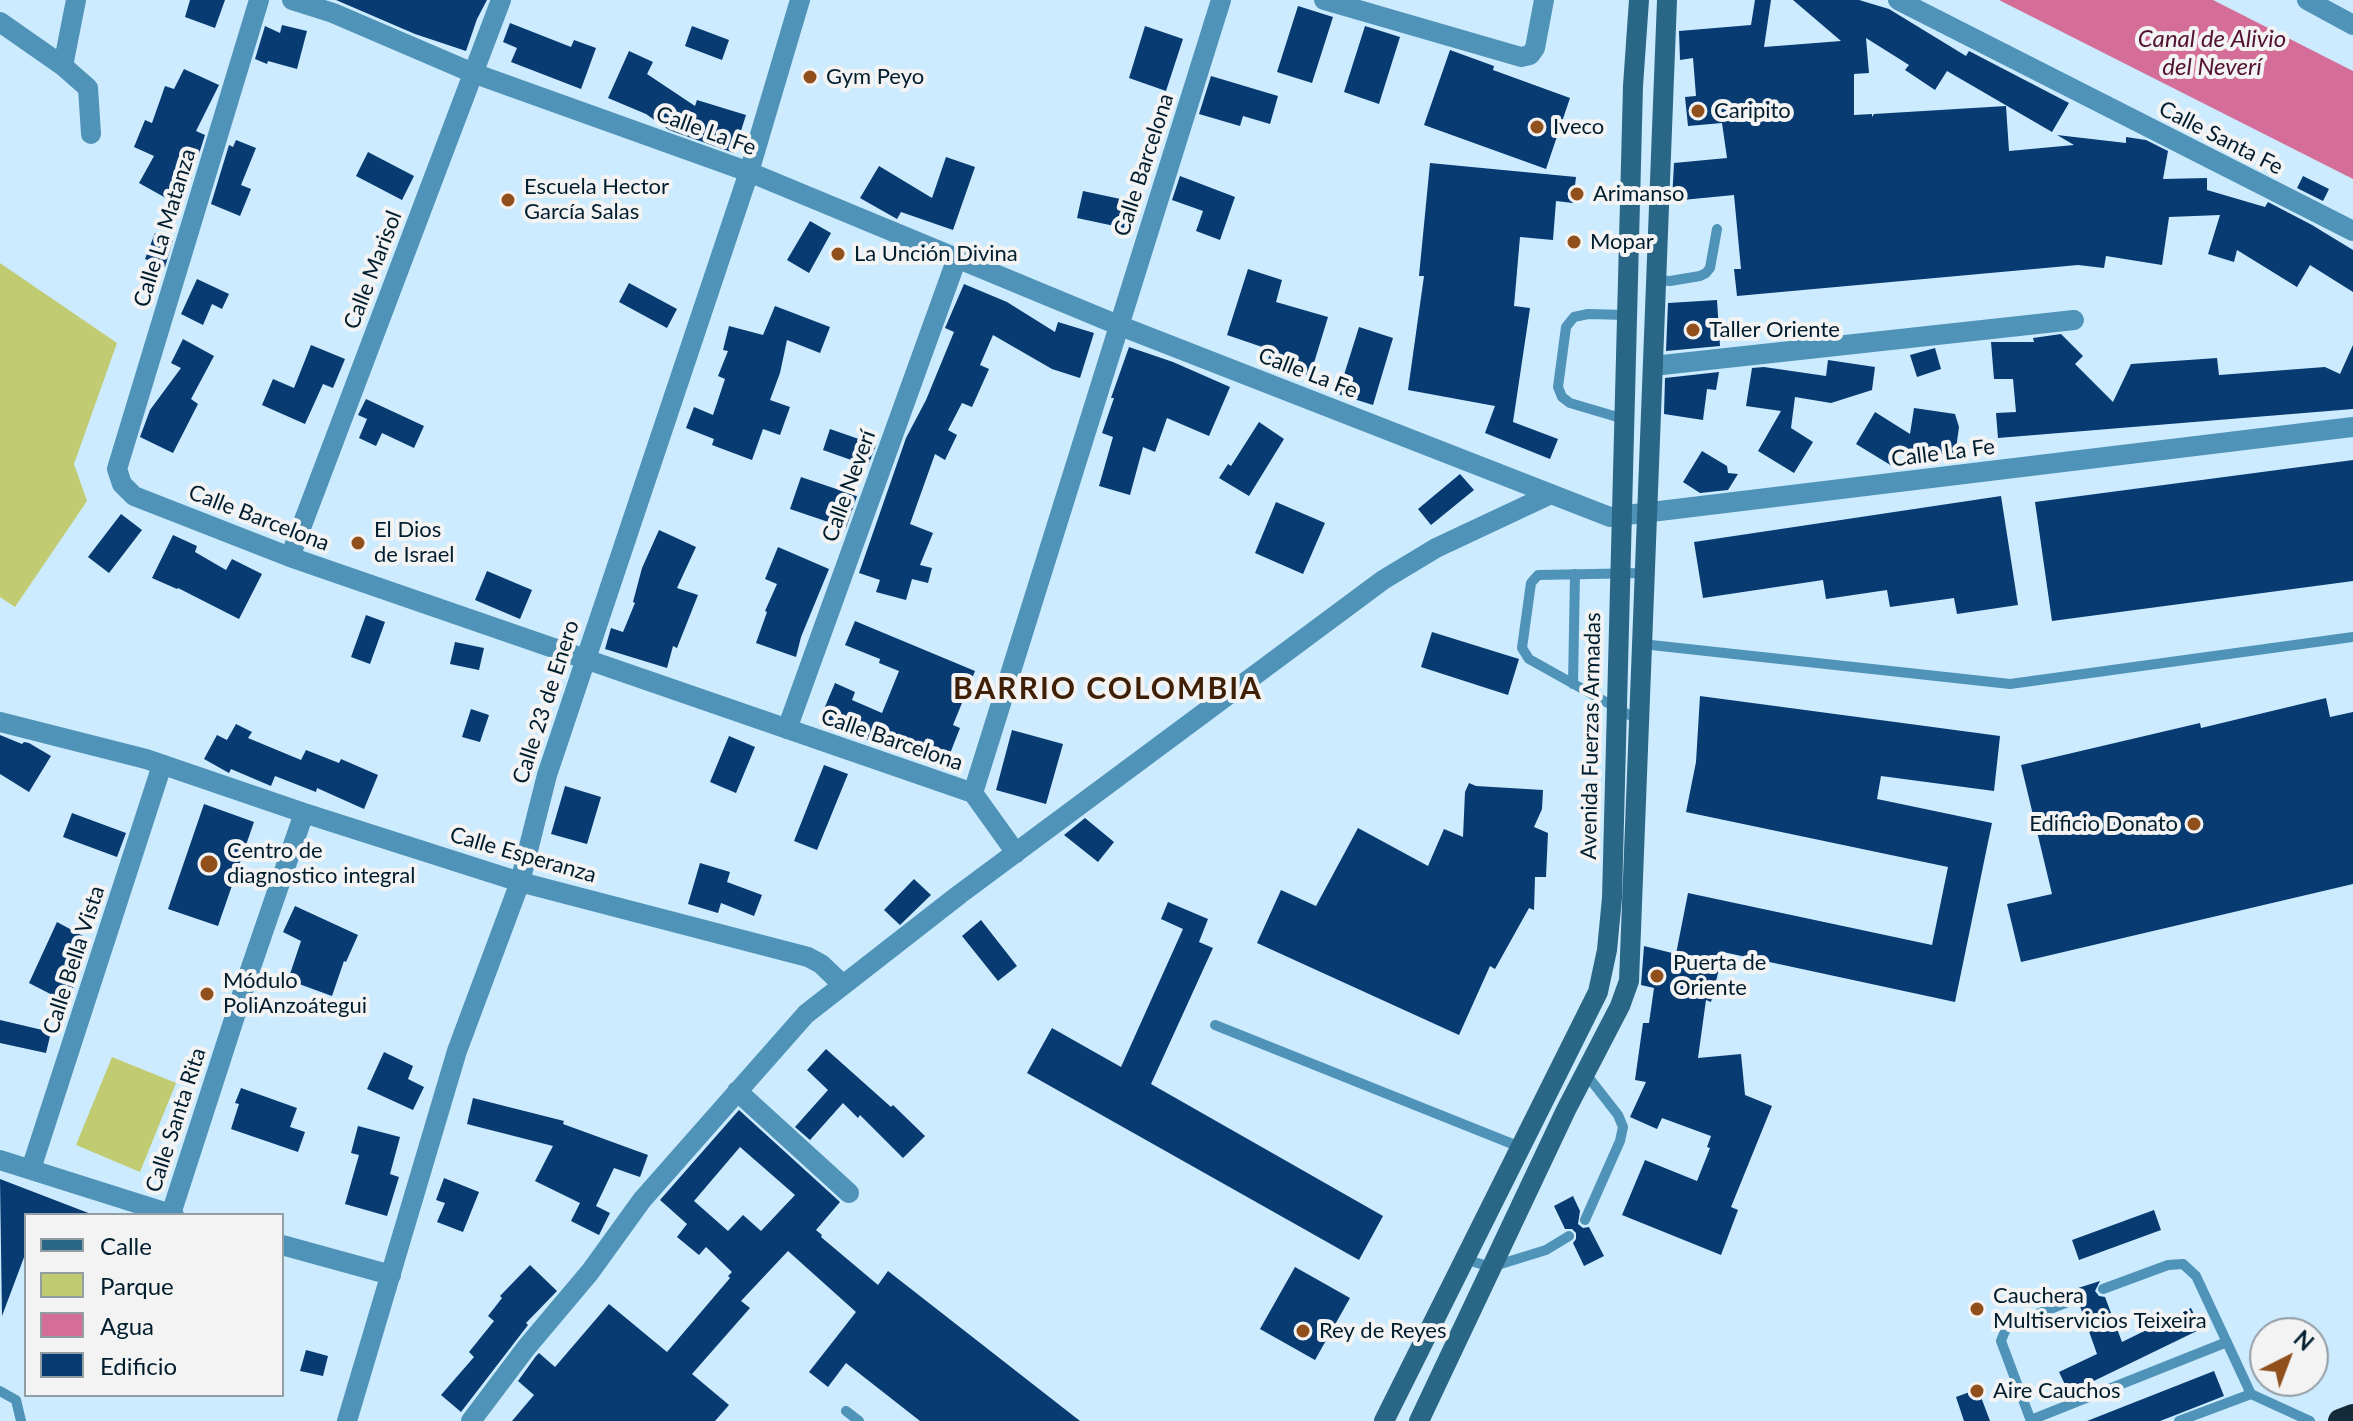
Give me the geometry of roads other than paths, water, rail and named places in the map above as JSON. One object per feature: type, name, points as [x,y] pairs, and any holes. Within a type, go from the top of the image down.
[{"type":"highway","points":[[2340,1421],[2353,1416]]},
{"type":"street","points":[[63,66],[76,0]]},
{"type":"street","name":"Calle La Matanza","points":[[117,469],[259,0]]},
{"type":"street","name":"Calle La Fe","points":[[292,0],[333,13],[473,73],[749,172],[1118,325],[1610,517],[2353,427]]},
{"type":"street","name":"Calle Marisol","points":[[290,557],[501,0]]},
{"type":"street","name":"Calle 23 de Enero","points":[[347,1421],[457,1051],[520,882],[547,775],[749,172],[800,0]]},
{"type":"street","name":"Calle Barcelona","points":[[117,469],[122,484],[134,496],[290,557],[973,793],[1221,0]]},
{"type":"street","points":[[1324,0],[1521,57],[1530,55],[1535,48],[1544,0]]},
{"type":"street","name":"Avenida Fuerzas Armadas","points":[[1384,1421],[1598,992],[1603,975],[1612,898],[1633,86],[1639,0]]},
{"type":"street","name":"Avenida Fuerzas Armadas","points":[[1419,1421],[1620,1006],[1629,981],[1667,0]]},
{"type":"street","name":"Calle Santa Fe","points":[[1898,0],[2353,231]]},
{"type":"street","points":[[2307,0],[2353,25]]},
{"type":"street","points":[[0,22],[63,66],[88,88],[91,134]]},
{"type":"street","name":"Calle Neverí","points":[[787,729],[957,258]]},
{"type":"street","points":[[1653,366],[2074,320]]},
{"type":"street","points":[[471,1421],[526,1348],[590,1272],[642,1200],[806,1014],[1016,853],[1383,580],[1436,548],[1551,494]]},
{"type":"street","name":"Calle Esperanza","points":[[0,722],[162,765],[520,882],[808,957],[821,964],[843,985]]},
{"type":"street","name":"Calle Bella Vista","points":[[31,1169],[162,765]]},
{"type":"street","points":[[973,793],[1016,853]]},
{"type":"street","name":"Calle Santa Rita","points":[[174,1213],[248,976],[304,813]]},
{"type":"street","points":[[737,1091],[849,1193]]},
{"type":"street","points":[[0,1160],[167,1213]]},
{"type":"street","points":[[284,1246],[391,1275]]},
{"type":"lane","points":[[1656,280],[1670,281],[1706,273],[1710,268],[1717,229]]},
{"type":"lane","points":[[1624,419],[1570,403],[1562,397],[1558,387],[1566,327],[1574,317],[1588,314],[1627,315]]},
{"type":"lane","points":[[1640,721],[1529,659],[1522,648],[1534,577],[1645,573]]},
{"type":"lane","points":[[1573,684],[1575,574]]},
{"type":"lane","points":[[1642,644],[2010,684],[2353,637]]},
{"type":"lane","points":[[1215,1025],[1520,1147]]},
{"type":"lane","points":[[1585,1074],[1618,1115],[1623,1127],[1620,1141],[1585,1220]]},
{"type":"lane","points":[[1464,1259],[1491,1267],[1546,1250],[1569,1236]]},
{"type":"lane","points":[[2103,1289],[2168,1265],[2183,1264],[2196,1276],[2249,1390]]},
{"type":"lane","points":[[2078,1298],[2007,1326],[2001,1341],[2031,1421],[2227,1342]]},
{"type":"lane","points":[[0,1391],[16,1400],[21,1421]]},
{"type":"lane","points":[[2179,1421],[2249,1395]]},
{"type":"lane","points":[[2258,1397],[2310,1421]]},
{"type":"lane","points":[[846,1411],[859,1421]]},
{"type":"water","name":"Canal de Alivio del Neverí","points":[[1999,0],[2213,0],[2353,71],[2353,179]]},
{"type":"place","name":"Gym Peyo","points":[[810,77]]},
{"type":"place","name":"Caripito","points":[[1698,111]]},
{"type":"place","name":"Iveco","points":[[1537,127]]},
{"type":"place","name":"Arimanso","points":[[1577,194]]},
{"type":"place","name":"Escuela Hector García Salas","points":[[508,200]]},
{"type":"place","name":"Mopar","points":[[1574,242]]},
{"type":"place","name":"La Unción Divina","points":[[838,254]]},
{"type":"place","name":"Taller Oriente","points":[[1693,330]]},
{"type":"place","name":"El Dios de Israel","points":[[358,543]]},
{"type":"place","name":"Edificio Donato","points":[[2194,824]]},
{"type":"place","name":"Centro de diagnostico integral","points":[[209,864]]},
{"type":"place","name":"Puerta de Oriente","points":[[1657,976]]},
{"type":"place","name":"Módulo PoliAnzoátegui","points":[[207,994]]},
{"type":"place","name":"Cauchera Multiservicios Teixeira","points":[[1977,1309]]},
{"type":"place","name":"Rey de Reyes","points":[[1303,1331]]},
{"type":"place","name":"Aire Cauchos","points":[[1977,1391]]},
{"type":"district","name":"BARRIO COLOMBIA","points":[[1108,689]]}]
